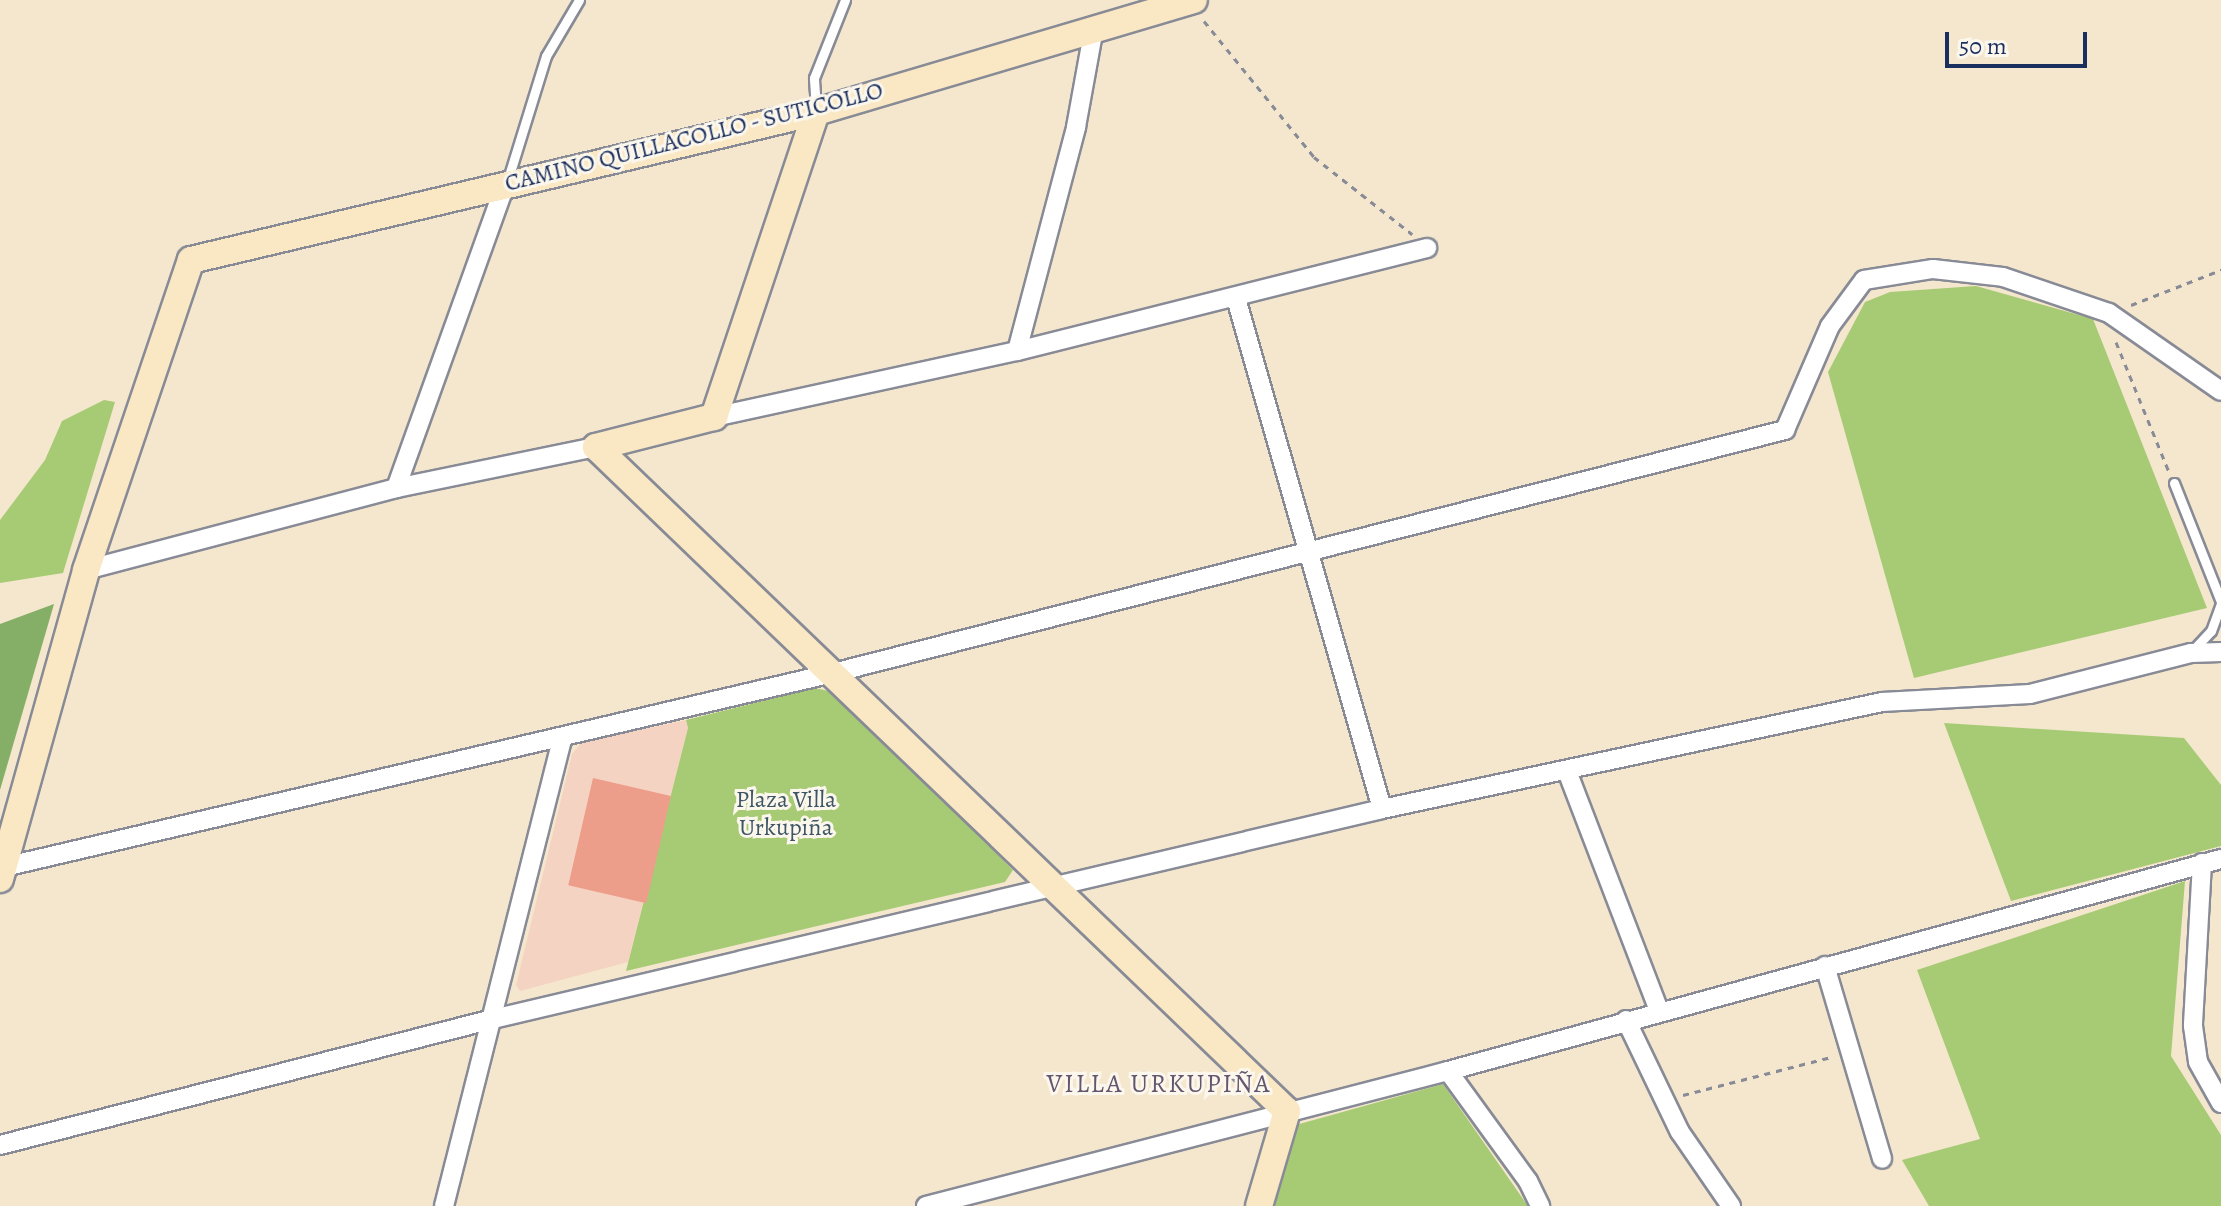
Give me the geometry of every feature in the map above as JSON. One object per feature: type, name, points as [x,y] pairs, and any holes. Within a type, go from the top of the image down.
[{"type":"main road","name":"CAMINO QUILLACOLLO - SUTICOLLO","points":[[86,570],[191,260],[506,182],[816,112],[1192,0]]},
{"type":"main road","points":[[596,447],[714,417],[816,112]]},
{"type":"main road","points":[[596,447],[1287,1111],[1259,1206]]},
{"type":"main road","points":[[2,873],[86,570]]},
{"type":"street","points":[[1017,351],[1076,127],[1094,28]]},
{"type":"street","points":[[396,488],[506,182]]},
{"type":"street","points":[[714,417],[1017,351],[1427,248]]},
{"type":"street","points":[[2,873],[833,673],[1785,430],[1830,326],[1864,280],[1933,269],[2003,277],[2106,312],[2221,391]]},
{"type":"street","points":[[1236,298],[1382,809]]},
{"type":"street","points":[[86,570],[396,488],[596,447]]},
{"type":"street","points":[[0,1145],[493,1019],[1054,889],[1382,809],[1882,702],[2030,694],[2191,653],[2221,652]]},
{"type":"street","points":[[444,1206],[562,738]]},
{"type":"street","points":[[1567,771],[1659,1011]]},
{"type":"street","points":[[926,1206],[979,1200],[1287,1111],[1448,1071],[2212,861],[2193,1026],[2198,1062],[2221,1103]]},
{"type":"street","points":[[1825,966],[1882,1159]]},
{"type":"street","points":[[1626,1020],[1664,1099],[1731,1206]]},
{"type":"street","points":[[1448,1071],[1528,1181],[1540,1206]]},
{"type":"lane","points":[[506,182],[546,56],[579,0]]},
{"type":"lane","points":[[816,112],[814,78],[845,0]]},
{"type":"lane","points":[[2174,483],[2221,603],[2211,631],[2191,653]]},
{"type":"path","points":[[1192,0],[1314,157],[1375,200],[1427,248]]},
{"type":"path","points":[[2174,483],[2106,312],[2221,270]]},
{"type":"path","points":[[1664,1099],[1850,1052]]},
{"type":"shaded area","points":[[686,720],[688,728],[628,962],[520,991],[516,985],[572,754],[582,742]]},
{"type":"green space","points":[[1976,286],[2093,319],[2207,608],[1914,678],[1828,372],[1865,302],[1890,292]]},
{"type":"green space","points":[[104,400],[115,402],[63,573],[0,583],[0,520],[45,460],[62,421]]},
{"type":"green space","points":[[54,604],[0,790],[0,624]]},
{"type":"green space","name":"Plaza Villa Urkupiña","points":[[815,688],[833,692],[1013,870],[1005,882],[626,971],[688,728],[686,720]]},
{"type":"green space","points":[[1944,723],[2184,738],[2221,785],[2221,846],[2011,901]]},
{"type":"green space","points":[[2185,881],[2171,1056],[2221,1135],[2221,1206],[1929,1206],[1902,1160],[1980,1139],[1917,970]]},
{"type":"green space","points":[[1443,1084],[1528,1206],[1264,1206],[1285,1128]]},
{"type":"building","points":[[593,778],[671,796],[646,903],[568,885]]},
{"type":"district","name":"VILLA URKUPIÑA","points":[[1159,1084]]}]
